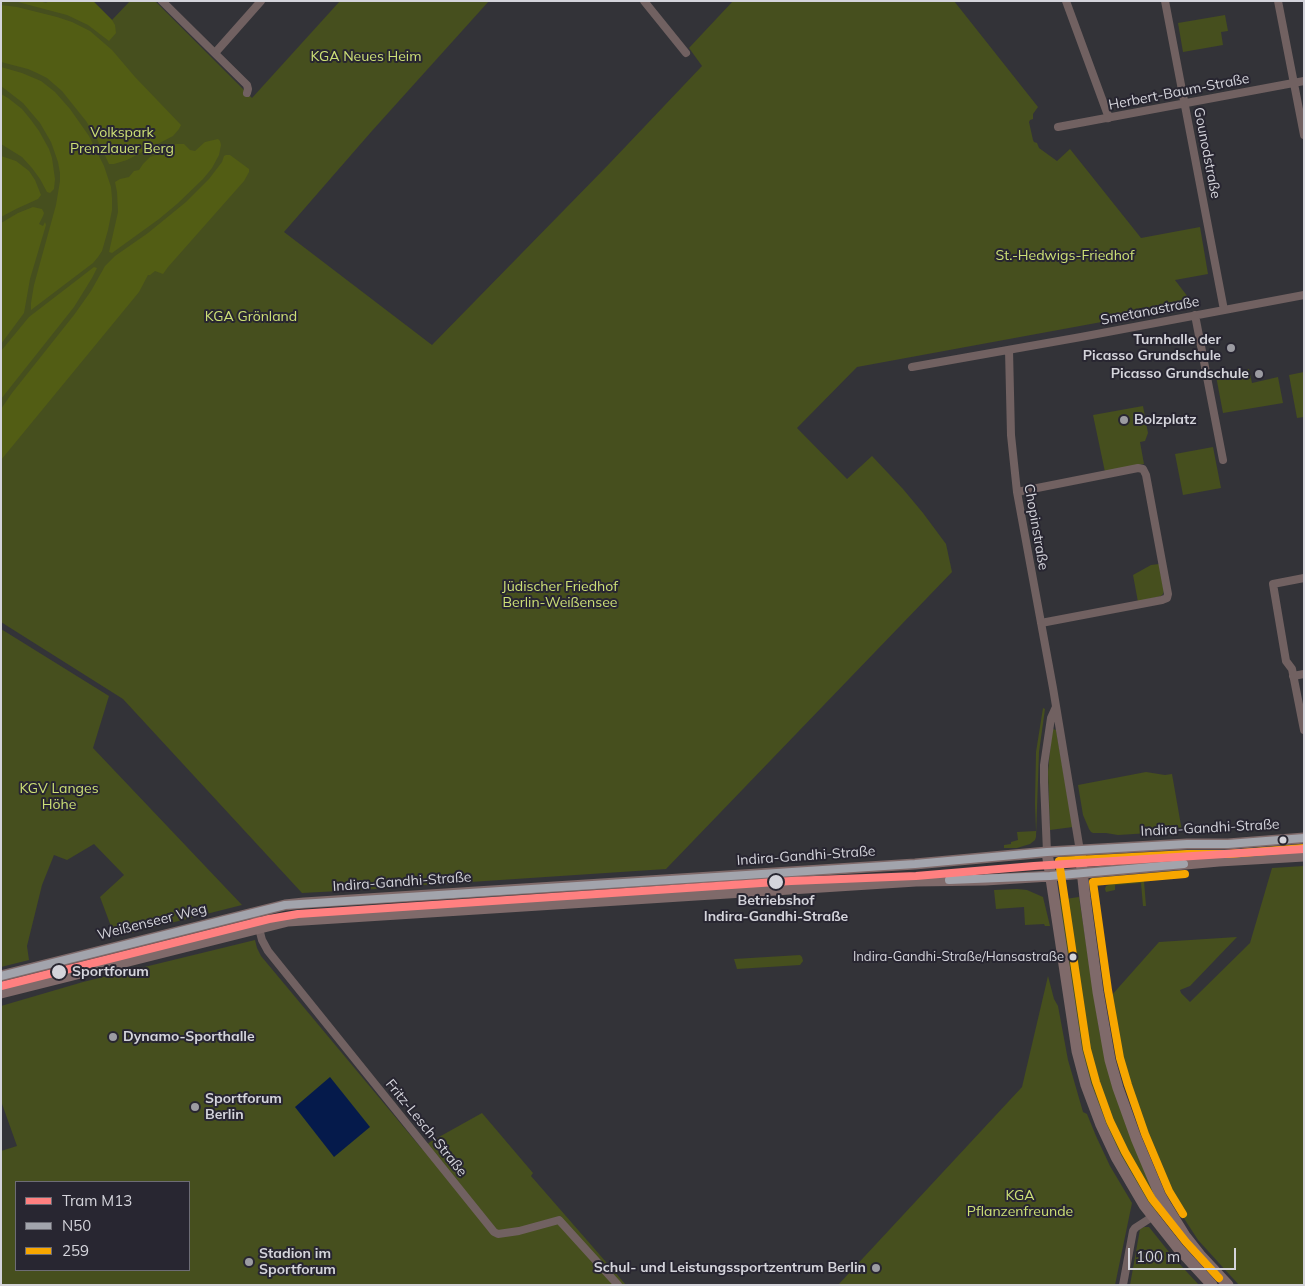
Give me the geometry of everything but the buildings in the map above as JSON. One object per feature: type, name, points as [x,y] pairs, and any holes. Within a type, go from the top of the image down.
[{"type":"main road","name":"Indira-Gandhi-Straße","points":[[310,902],[915,864],[1047,852],[1186,844],[1228,844],[1304,838]]},
{"type":"main road","points":[[1080,850],[1098,992],[1110,1060],[1118,1088],[1136,1138],[1160,1195],[1185,1236],[1228,1285]]},
{"type":"main road","points":[[1047,852],[1077,1051],[1086,1085],[1101,1125],[1132,1186],[1152,1216],[1212,1285]]},
{"type":"main road","points":[[3,975],[6,992],[288,921],[916,881],[985,880],[1050,876],[1218,861],[1304,856]]},
{"type":"main road","points":[[915,864],[916,881]]},
{"type":"main road","name":"Weißenseer Weg","points":[[3,975],[285,905],[310,902]]},
{"type":"main road","points":[[142,940],[146,956]]},
{"type":"street","points":[[162,1],[247,85],[247,93]]},
{"type":"street","points":[[215,53],[261,1]]},
{"type":"street","points":[[644,1],[686,53]]},
{"type":"street","points":[[1066,1],[1109,118]]},
{"type":"street","name":"Gounodstraße","points":[[1165,1],[1224,310]]},
{"type":"street","points":[[1278,1],[1304,135]]},
{"type":"street","name":"Herbert-Baum-Straße","points":[[1058,127],[1304,81]]},
{"type":"street","name":"Smetanastraße","points":[[912,367],[1304,295]]},
{"type":"street","points":[[1195,315],[1223,460]]},
{"type":"street","name":"Chopinstraße","points":[[1009,350],[1011,435],[1017,492],[1080,850]]},
{"type":"street","points":[[1017,492],[1138,468],[1143,469],[1148,484],[1168,594],[1167,598],[1041,624]]},
{"type":"street","points":[[1304,578],[1273,584],[1286,661],[1292,669],[1304,730]]},
{"type":"street","points":[[1293,676],[1304,674]]},
{"type":"street","name":"Chopinstraße","points":[[1047,852],[1044,765],[1051,718],[1056,708]]},
{"type":"street","name":"Fritz-Lesch-Straße","points":[[255,913],[262,940],[273,958],[494,1232],[498,1234],[519,1231],[559,1220],[618,1285]]},
{"type":"street","points":[[1123,1285],[1133,1231],[1152,1216]]},
{"type":"green space","name":"Jüdischer Friedhof Berlin-Weißensee","points":[[1,1],[93,1],[112,20],[130,1],[155,1],[252,98],[340,1],[489,1],[284,232],[432,345],[702,66],[689,48],[733,1],[954,1],[1038,107],[1033,114],[1033,119],[1029,122],[1033,140],[1039,148],[1057,161],[1070,149],[1141,238],[1200,227],[1208,274],[1175,280],[1194,305],[857,367],[797,428],[847,479],[872,456],[903,489],[946,544],[952,572],[666,869],[302,893],[123,699],[1,622]]},
{"type":"green space","points":[[14,1],[39,1],[46,3],[49,1],[93,1],[112,20],[116,33],[109,41],[88,25],[67,15]]},
{"type":"green space","name":"Volkspark Prenzlauer Berg","points":[[1,5],[57,17],[90,31],[112,50],[181,125],[179,129],[173,136],[127,160],[109,164],[86,121],[62,91],[47,78],[37,73],[1,62]]},
{"type":"green space","points":[[1225,15],[1228,31],[1221,32],[1223,45],[1183,52],[1178,23]]},
{"type":"green space","points":[[1,67],[41,81],[55,92],[89,136],[104,166],[111,187],[112,210],[102,251],[93,263],[31,310],[34,285],[56,205],[60,173],[51,142],[40,123],[23,103],[1,86]]},
{"type":"green space","points":[[1,94],[22,109],[39,131],[49,149],[55,179],[54,189],[50,193],[47,192],[40,179],[22,157],[1,144]]},
{"type":"green space","points":[[218,139],[221,145],[219,155],[203,179],[159,219],[112,253],[109,252],[118,212],[115,182],[129,177],[134,171],[139,170],[150,157],[161,153],[175,144],[184,144],[190,150],[195,151],[205,142]]},
{"type":"green space","points":[[226,155],[230,155],[249,169],[244,181],[163,274],[155,271],[148,275],[139,292],[1,460],[1,409],[74,315],[91,291],[105,266],[115,256],[148,233],[186,202],[209,179]]},
{"type":"green space","points":[[1,156],[16,161],[29,171],[41,195],[38,199],[1,217]]},
{"type":"green space","points":[[33,207],[42,209],[44,213],[39,224],[43,226],[45,222],[46,225],[30,279],[24,313],[1,344],[1,223]]},
{"type":"green space","points":[[94,267],[97,268],[74,307],[1,399],[1,351],[29,317]]},
{"type":"green space","points":[[1249,369],[1252,383],[1278,377],[1283,403],[1223,413],[1216,376]]},
{"type":"green space","points":[[1304,372],[1304,417],[1297,418],[1289,375]]},
{"type":"green space","points":[[1143,406],[1148,433],[1145,441],[1140,442],[1144,464],[1105,472],[1093,415]]},
{"type":"green space","points":[[1213,447],[1221,488],[1183,495],[1175,454]]},
{"type":"green space","points":[[1159,564],[1163,594],[1138,602],[1133,575],[1151,565]]},
{"type":"green space","name":"KGV Langes Höhe","points":[[1,629],[109,696],[93,748],[242,905],[115,937],[100,897],[124,875],[94,844],[67,860],[54,855],[42,885],[27,946],[29,960],[1,967]]},
{"type":"green space","points":[[1043,708],[1045,709],[1039,752],[1036,837],[1030,844],[1017,848],[1004,848],[1004,845],[1018,840],[1017,832],[1036,831],[1036,752]]},
{"type":"green space","points":[[1053,729],[1056,730],[1073,827],[1050,830],[1048,772]]},
{"type":"green space","points":[[1146,772],[1165,775],[1172,774],[1182,831],[1118,835],[1091,832],[1083,815],[1078,785]]},
{"type":"green space","points":[[1304,866],[1304,1285],[1239,1285],[1198,1240],[1176,1206],[1153,1160],[1124,1074],[1113,1031],[1110,1006],[1111,996],[1159,942],[1237,937],[1190,986],[1180,990],[1190,1002],[1250,943],[1272,868]]},
{"type":"green space","points":[[1142,879],[1144,881],[1146,906],[1143,906],[1141,883],[1115,885],[1115,890],[1106,892],[1105,889],[1106,886],[1122,880]]},
{"type":"green space","points":[[994,890],[1027,890],[1043,897],[1050,926],[1045,926],[1044,924],[1025,925],[1024,907],[996,909]]},
{"type":"green space","points":[[1079,897],[1100,1035],[1163,1208],[1155,1213],[1117,1152],[1089,1081],[1081,1047],[1058,900]]},
{"type":"green space","name":"Sportforum Berlin","points":[[255,940],[261,956],[422,1149],[430,1142],[482,1113],[533,1173],[531,1176],[626,1285],[1,1285],[1,1151],[17,1146],[1,1101],[1,1006],[83,982]]},
{"type":"green space","points":[[800,955],[803,961],[800,965],[737,969],[734,959]]},
{"type":"green space","name":"KGA Pflanzenfreunde","points":[[1048,976],[1054,999],[1058,1006],[1068,1060],[1083,1112],[1087,1114],[1110,1166],[1132,1203],[1115,1285],[838,1285],[1022,1087]]},
{"type":"green space","points":[[1149,1227],[1199,1285],[1130,1285],[1140,1229]]},
{"type":"water","points":[[330,1077],[370,1127],[334,1157],[295,1107]]},
{"type":"tram line","name":"M13","points":[[1,986],[269,919],[298,914],[791,881],[916,876],[1034,866],[1304,849]]},
{"type":"transit line","name":"N50","points":[[1,976],[285,905],[915,864],[1047,852],[1187,844],[1228,844],[1304,838]]},
{"type":"transit line","name":"259","points":[[1219,1278],[1186,1242],[1152,1199],[1110,1121],[1087,1049],[1059,861],[1187,854],[1229,854],[1304,848]]},
{"type":"transit line","name":"N50","points":[[949,880],[1050,876],[1184,864]]},
{"type":"transit line","name":"259","points":[[1183,1214],[1169,1191],[1145,1134],[1120,1058],[1108,990],[1093,882],[1185,874]]},
{"type":"place","name":"Turnhalle der Picasso Grundschule","points":[[1231,348]]},
{"type":"place","name":"Picasso Grundschule","points":[[1259,374]]},
{"type":"place","name":"Bolzplatz","points":[[1124,420]]},
{"type":"place","name":"Betriebshof Indira-Gandhi-Straße","points":[[776,882]]},
{"type":"place","name":"Indira-Gandhi-Straße/Hansastraße","points":[[1073,957]]},
{"type":"place","name":"Sportforum","points":[[59,972]]},
{"type":"place","name":"Dynamo-Sporthalle","points":[[113,1037]]},
{"type":"place","name":"Sportforum Berlin","points":[[195,1107]]},
{"type":"place","name":"Stadion im Sportforum","points":[[249,1262]]},
{"type":"place","name":"Schul- und Leistungssportzentrum Berlin","points":[[876,1268]]},
{"type":"park label","name":"KGA Neues Heim","points":[[366,57]]},
{"type":"park label","name":"St.-Hedwigs-Friedhof","points":[[1065,256]]},
{"type":"park label","name":"KGA Grönland","points":[[251,317]]}]
